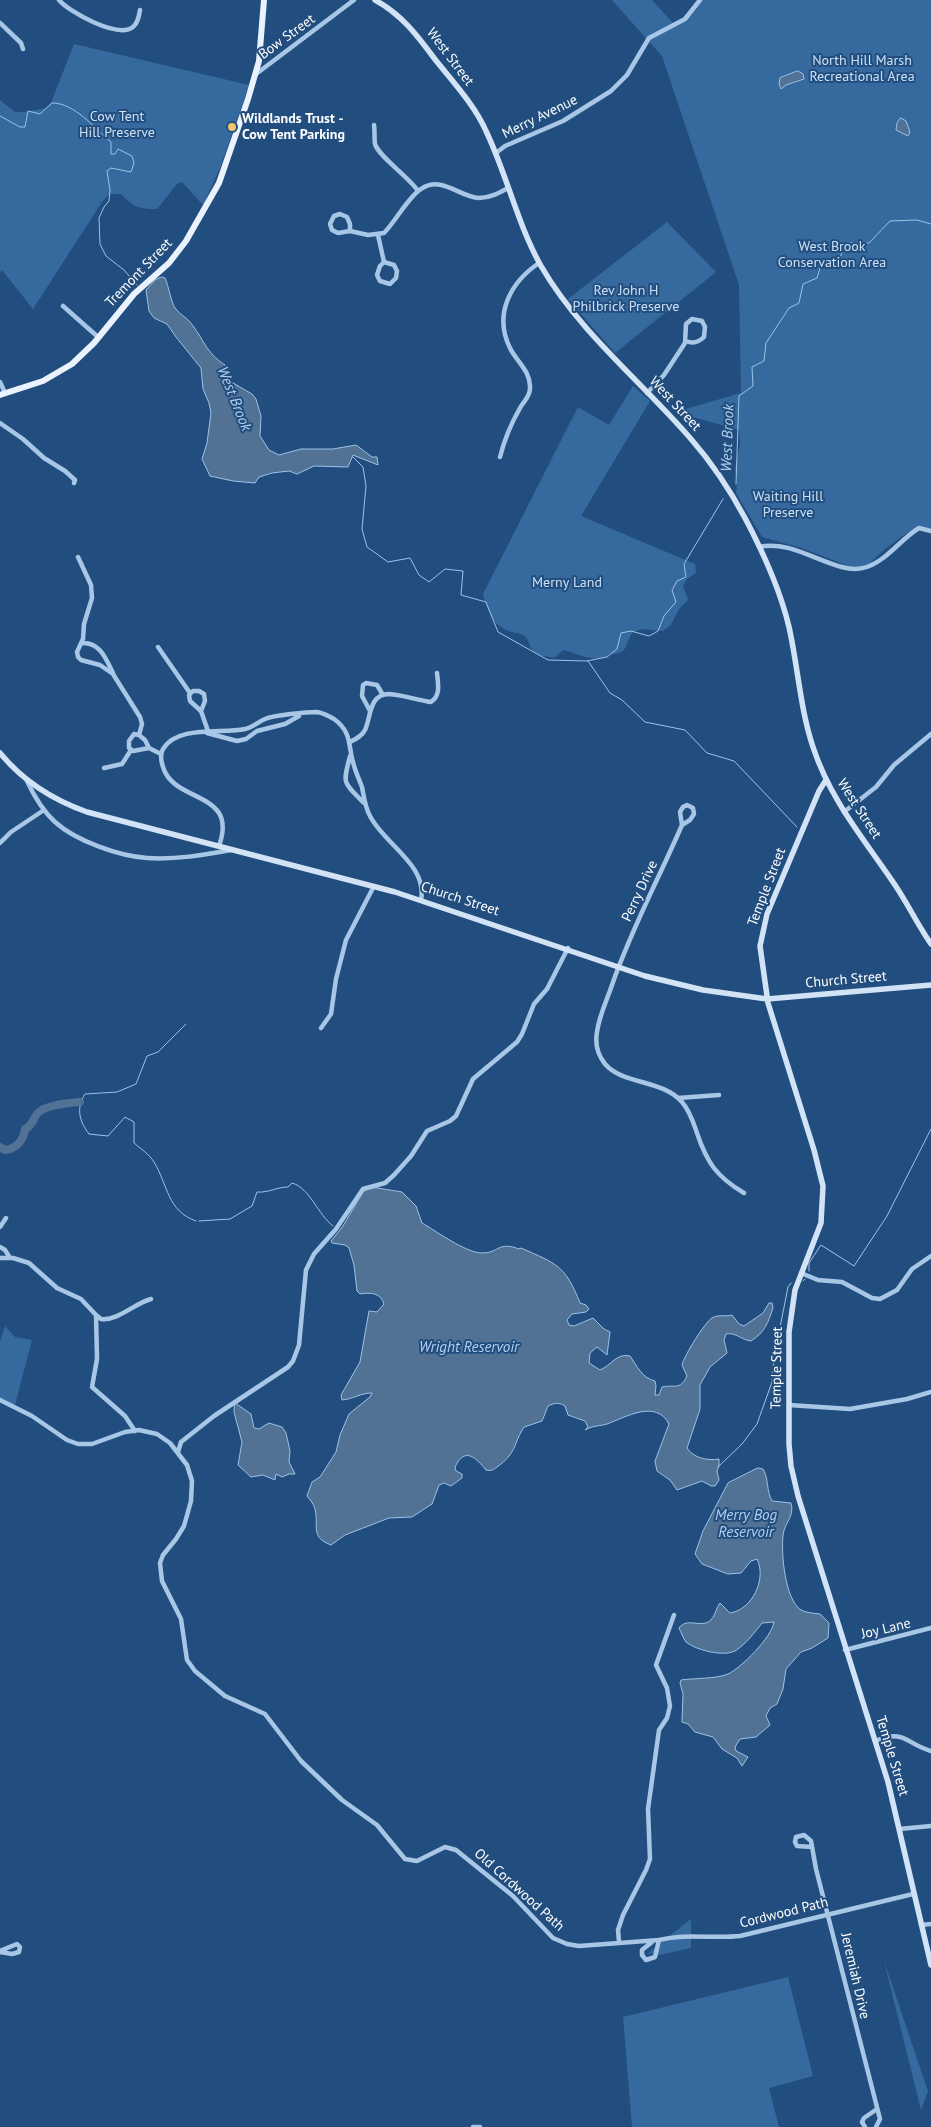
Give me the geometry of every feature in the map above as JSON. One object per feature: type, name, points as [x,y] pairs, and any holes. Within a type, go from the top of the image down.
[{"type":"main road","name":"Tremont Street","points":[[2,394],[33,385],[55,375],[80,357],[134,294],[175,256],[195,227],[219,182],[256,74],[260,54],[264,0]]},
{"type":"main road","name":"West Street","points":[[375,0],[414,30],[476,113],[496,153],[519,220],[539,263],[563,300],[579,320],[692,440],[735,501],[772,573],[786,616],[803,712],[826,780],[844,812],[895,885],[931,944]]},
{"type":"main road","name":"Church Street","points":[[0,753],[26,778],[57,800],[76,808],[374,886],[568,948],[645,976],[703,990],[766,999],[931,985]]},
{"type":"main road","name":"Temple Street","points":[[826,780],[819,791],[762,927],[760,951],[766,999],[814,1150],[823,1186],[821,1223],[801,1273],[792,1304],[789,1332],[789,1444],[794,1480],[900,1829],[913,1894],[931,1965]]},
{"type":"street","points":[[59,0],[75,13],[113,29],[123,30],[133,27],[137,22],[140,10]]},
{"type":"street","name":"Bow Street","points":[[256,74],[354,0]]},
{"type":"street","name":"Merry Avenue","points":[[496,153],[505,146],[563,121],[611,91],[627,76],[649,38],[686,19],[700,0]]},
{"type":"street","points":[[0,23],[21,44],[23,49]]},
{"type":"street","points":[[374,125],[374,140],[377,149],[408,178],[418,191]]},
{"type":"street","points":[[350,231],[350,221],[347,217],[340,214],[334,216],[330,224],[332,230],[338,233],[350,231],[378,235],[384,233],[390,227],[418,191],[424,187],[440,184],[471,197],[480,198],[492,196],[508,188]]},
{"type":"street","points":[[378,235],[384,262]]},
{"type":"street","points":[[384,262],[394,265],[398,271],[396,278],[390,284],[380,281],[378,275],[380,266],[384,262]]},
{"type":"street","points":[[500,457],[518,410],[530,390],[525,370],[509,346],[504,324],[504,308],[516,283],[539,263]]},
{"type":"street","points":[[63,306],[98,337]]},
{"type":"street","points":[[647,393],[664,375],[686,341],[684,331],[686,324],[692,319],[702,321],[706,327],[704,337],[698,342],[690,343],[686,341]]},
{"type":"street","points":[[0,382],[2,394]]},
{"type":"street","points":[[0,423],[23,439],[44,458],[73,477],[74,483]]},
{"type":"street","points":[[760,547],[770,545],[784,546],[842,567],[859,569],[876,563],[919,528],[931,531]]},
{"type":"street","points":[[78,556],[92,591],[91,608],[84,624],[82,642],[77,652],[81,660],[100,664],[113,674]]},
{"type":"street","points":[[82,642],[92,643],[100,650],[140,717],[142,724],[139,735]]},
{"type":"street","points":[[158,646],[190,693],[190,701],[201,712],[208,731]]},
{"type":"street","points":[[350,742],[361,735],[374,701],[383,695],[408,697],[431,702],[438,694],[437,673]]},
{"type":"street","points":[[370,712],[362,696],[363,685],[366,683],[377,685],[383,695]]},
{"type":"street","points":[[190,693],[199,690],[204,694],[204,705],[201,712]]},
{"type":"street","points":[[219,846],[223,830],[220,814],[210,804],[171,781],[164,771],[161,754],[163,748],[174,738],[208,731],[247,729],[264,719],[274,716],[317,712],[334,719],[345,730],[350,742],[364,804]]},
{"type":"street","points":[[202,732],[236,741],[246,739],[257,730],[285,724],[303,714]]},
{"type":"street","points":[[131,750],[128,744],[134,734],[139,735],[145,740],[149,748],[161,754]]},
{"type":"street","points":[[844,812],[876,787],[894,765],[931,734]]},
{"type":"street","points":[[131,750],[138,751],[149,748]]},
{"type":"street","points":[[104,768],[122,764],[131,750]]},
{"type":"street","points":[[351,753],[345,772],[345,780],[364,804],[373,822],[418,876],[422,887],[421,900]]},
{"type":"street","points":[[26,778],[33,794],[44,810],[63,828],[109,849],[146,858],[188,857],[235,850]]},
{"type":"street","points":[[0,843],[12,832],[44,810]]},
{"type":"street","name":"Perry Drive","points":[[678,1098],[659,1087],[616,1072],[605,1063],[599,1053],[596,1042],[597,1031],[618,967],[682,825]]},
{"type":"street","points":[[321,1028],[331,1014],[336,979],[346,940],[374,886]]},
{"type":"street","points":[[178,1454],[181,1442],[214,1416],[291,1364],[298,1348],[304,1278],[314,1254],[336,1229],[363,1189],[385,1182],[391,1178],[411,1156],[427,1132],[456,1116],[473,1079],[517,1042],[534,1004],[547,988],[568,948]]},
{"type":"street","points":[[678,1098],[719,1095]]},
{"type":"street","points":[[678,1098],[690,1113],[703,1149],[714,1171],[727,1183],[744,1193]]},
{"type":"street","points":[[0,1227],[6,1218]]},
{"type":"street","points":[[0,1247],[5,1250],[10,1258]]},
{"type":"street","points":[[801,1273],[818,1280],[842,1282],[872,1298],[880,1299],[897,1290],[912,1269],[931,1256]]},
{"type":"street","points":[[0,1258],[10,1258],[29,1263],[57,1288],[81,1299],[101,1319],[107,1319],[151,1299]]},
{"type":"street","points":[[96,1315],[97,1359],[92,1387],[125,1416],[135,1431]]},
{"type":"street","points":[[789,1404],[850,1409],[908,1399],[931,1392]]},
{"type":"street","name":"Old Cordwood Path","points":[[0,1400],[32,1416],[66,1440],[78,1444],[85,1445],[102,1442],[125,1432],[144,1430],[157,1434],[170,1443],[187,1465],[192,1481],[192,1494],[184,1526],[164,1554],[160,1568],[162,1581],[181,1619],[185,1653],[196,1671],[225,1696],[265,1714],[301,1761],[342,1800],[377,1825],[405,1859],[417,1861],[440,1848],[450,1847],[461,1853],[513,1896],[556,1940],[574,1946],[659,1940]]},
{"type":"street","points":[[619,1942],[618,1930],[623,1915],[650,1859],[648,1809],[659,1730],[667,1718],[670,1706],[667,1688],[656,1665],[674,1615]]},
{"type":"street","name":"Joy Lane","points":[[845,1650],[931,1628]]},
{"type":"street","points":[[874,1741],[887,1736],[900,1736],[931,1751]]},
{"type":"street","points":[[900,1829],[931,1826]]},
{"type":"street","name":"Jeremiah Drive","points":[[812,1848],[880,2119],[876,2127]]},
{"type":"street","name":"Cordwood Path","points":[[659,1940],[686,1935],[740,1936],[913,1894]]},
{"type":"street","points":[[921,1924],[931,1924]]},
{"type":"street","points":[[659,1940],[655,1957],[646,1960],[642,1955],[644,1947],[659,1940]]},
{"type":"street","points":[[865,2127],[862,2120],[877,2110]]},
{"type":"street","points":[[473,2127],[480,2127]]},
{"type":"green space","points":[[612,0],[652,0],[673,23],[684,18],[697,0],[931,0],[931,531],[910,531],[886,548],[869,564],[861,568],[848,566],[802,548],[762,537],[736,493],[735,469],[740,445],[739,430],[675,412],[741,393],[739,285],[662,56]]},
{"type":"green space","name":"Cow Tent Hill Preserve","points":[[74,44],[249,85],[220,168],[203,205],[182,182],[177,184],[157,209],[137,206],[129,202],[121,194],[109,194],[33,309],[2,270],[0,273],[0,100],[15,112],[46,108],[51,103]]},
{"type":"green space","name":"Rev John H Philbrick Preserve","points":[[667,222],[716,272],[615,353],[568,299]]},
{"type":"green space","name":"Merny Land","points":[[633,386],[650,401],[581,516],[695,564],[696,573],[687,579],[683,586],[688,600],[679,609],[671,625],[663,631],[641,629],[632,633],[625,648],[620,653],[609,654],[606,658],[588,657],[563,650],[554,658],[539,655],[531,649],[526,637],[505,629],[495,622],[489,612],[483,594],[578,407],[609,425]]},
{"type":"green space","points":[[5,1326],[15,1337],[32,1340],[15,1405],[0,1398],[0,1342]]},
{"type":"green space","points":[[691,1919],[691,1948],[659,1955],[647,1954]]},
{"type":"green space","points":[[884,1961],[928,2091],[921,2110]]},
{"type":"green space","points":[[788,1977],[813,2076],[769,2088],[779,2127],[632,2127],[623,2017]]},
{"type":"water","points":[[798,71],[803,74],[804,79],[786,85],[781,89],[779,84],[780,78]]},
{"type":"water","points":[[901,118],[906,121],[910,132],[908,136],[896,130],[897,123]]},
{"type":"water","points":[[162,277],[165,278],[175,308],[195,328],[213,355],[225,365],[228,380],[252,394],[256,399],[261,416],[260,436],[269,450],[279,455],[301,449],[333,449],[356,445],[372,457],[377,457],[378,465],[353,455],[348,467],[314,466],[297,474],[289,471],[272,473],[259,477],[255,483],[210,476],[202,459],[207,443],[211,413],[203,389],[201,368],[167,324],[154,318],[149,311],[146,290],[155,280]]},
{"type":"water","name":"Wright Reservoir","points":[[371,1187],[402,1192],[416,1206],[422,1223],[451,1241],[475,1252],[488,1252],[507,1246],[521,1248],[552,1262],[570,1281],[580,1303],[586,1305],[589,1309],[586,1312],[572,1314],[567,1320],[569,1325],[574,1326],[593,1318],[610,1332],[607,1355],[597,1347],[590,1353],[589,1363],[600,1370],[621,1356],[630,1356],[643,1374],[655,1381],[655,1395],[659,1395],[662,1387],[682,1384],[687,1376],[682,1365],[700,1332],[712,1318],[732,1315],[739,1324],[744,1326],[763,1313],[769,1303],[772,1303],[773,1308],[765,1327],[751,1341],[732,1334],[726,1334],[724,1340],[727,1353],[710,1367],[700,1385],[700,1409],[687,1448],[701,1458],[719,1459],[717,1471],[719,1480],[715,1486],[702,1481],[677,1490],[670,1480],[657,1471],[655,1461],[669,1424],[656,1412],[649,1411],[632,1414],[585,1430],[588,1427],[585,1421],[568,1415],[565,1406],[554,1404],[548,1406],[542,1421],[524,1427],[511,1453],[493,1470],[486,1470],[470,1456],[463,1457],[455,1467],[456,1471],[462,1474],[462,1478],[451,1486],[444,1483],[439,1485],[432,1504],[412,1517],[389,1518],[345,1535],[331,1545],[320,1539],[314,1507],[307,1496],[312,1482],[320,1477],[336,1452],[340,1435],[349,1414],[370,1397],[372,1393],[342,1400],[341,1395],[360,1362],[369,1311],[377,1312],[384,1304],[378,1295],[372,1293],[360,1294],[357,1291],[354,1265],[349,1248],[345,1245],[332,1243],[331,1241],[343,1226],[363,1192]]},
{"type":"water","points":[[235,1403],[251,1414],[254,1428],[259,1429],[269,1423],[282,1427],[286,1433],[290,1451],[289,1462],[295,1474],[282,1477],[276,1474],[275,1480],[263,1475],[251,1477],[238,1465],[242,1442],[234,1412]]},
{"type":"water","name":"Merry Bog Reservoir","points":[[758,1468],[763,1469],[765,1473],[772,1501],[791,1503],[792,1512],[785,1527],[783,1544],[785,1576],[791,1597],[801,1610],[820,1614],[829,1623],[828,1638],[812,1648],[801,1652],[786,1669],[783,1689],[777,1704],[770,1708],[766,1716],[770,1725],[756,1737],[740,1739],[735,1747],[736,1751],[748,1757],[742,1766],[737,1758],[722,1749],[713,1737],[695,1732],[688,1724],[682,1722],[683,1694],[680,1683],[681,1680],[718,1677],[734,1671],[748,1659],[768,1636],[774,1622],[762,1623],[750,1638],[730,1653],[710,1652],[690,1645],[686,1642],[679,1628],[686,1623],[702,1624],[710,1621],[720,1603],[730,1613],[738,1611],[751,1600],[756,1592],[760,1575],[757,1559],[751,1561],[741,1573],[728,1574],[702,1564],[695,1554],[703,1531],[728,1483]]},
{"type":"waterway","points":[[0,116],[20,127],[25,127],[28,111],[40,114],[52,103],[60,104],[76,112],[111,142],[111,154],[115,154],[118,149],[132,156],[134,163],[131,172],[111,168],[107,171],[110,190],[109,201],[99,218],[100,244],[106,256],[124,270],[137,285]]},
{"type":"waterway","name":"West Brook","points":[[736,484],[739,396],[753,386],[752,367],[764,361],[766,343],[789,308],[799,303],[803,284],[817,278],[822,262],[840,258],[845,243],[869,243],[890,221],[917,220],[931,224]]},
{"type":"waterway","name":"West Brook","points":[[352,456],[363,467],[366,486],[362,529],[367,547],[388,562],[410,558],[419,575],[429,582],[445,569],[463,571],[461,595],[486,602],[498,632],[548,660],[587,661],[607,657],[617,649],[621,633],[631,631],[649,636],[658,631],[664,616],[676,602],[672,590],[677,581],[686,577],[684,564],[723,499]]},
{"type":"waterway","points":[[588,661],[610,693],[622,700],[645,722],[685,730],[707,753],[734,761],[797,827]]},
{"type":"waterway","points":[[186,1024],[158,1052],[147,1056],[136,1084],[117,1092],[85,1094],[80,1104],[80,1114],[89,1134],[108,1136],[125,1117],[134,1122],[134,1143],[154,1162],[169,1196],[179,1211],[186,1217],[196,1221]]},
{"type":"waterway","points":[[0,1147],[5,1150],[16,1146],[23,1137],[25,1129],[31,1124],[37,1114],[45,1108],[80,1102]]},
{"type":"waterway","points":[[809,1271],[809,1263],[821,1245],[854,1266],[887,1216],[931,1129]]},
{"type":"waterway","points":[[199,1221],[230,1219],[252,1206],[257,1192],[288,1187],[292,1183],[304,1190],[333,1226]]},
{"type":"waterway","points":[[718,1467],[742,1444],[757,1424],[772,1382],[774,1358],[788,1287],[791,1283]]},
{"type":"place","name":"Wildlands Trust - Cow Tent Parking","points":[[232,127]]},
{"type":"park label","name":"North Hill Marsh Recreational Area","points":[[862,69]]},
{"type":"park label","name":"West Brook Conservation Area","points":[[832,256]]},
{"type":"park label","name":"Waiting Hill Preserve","points":[[788,506]]}]
